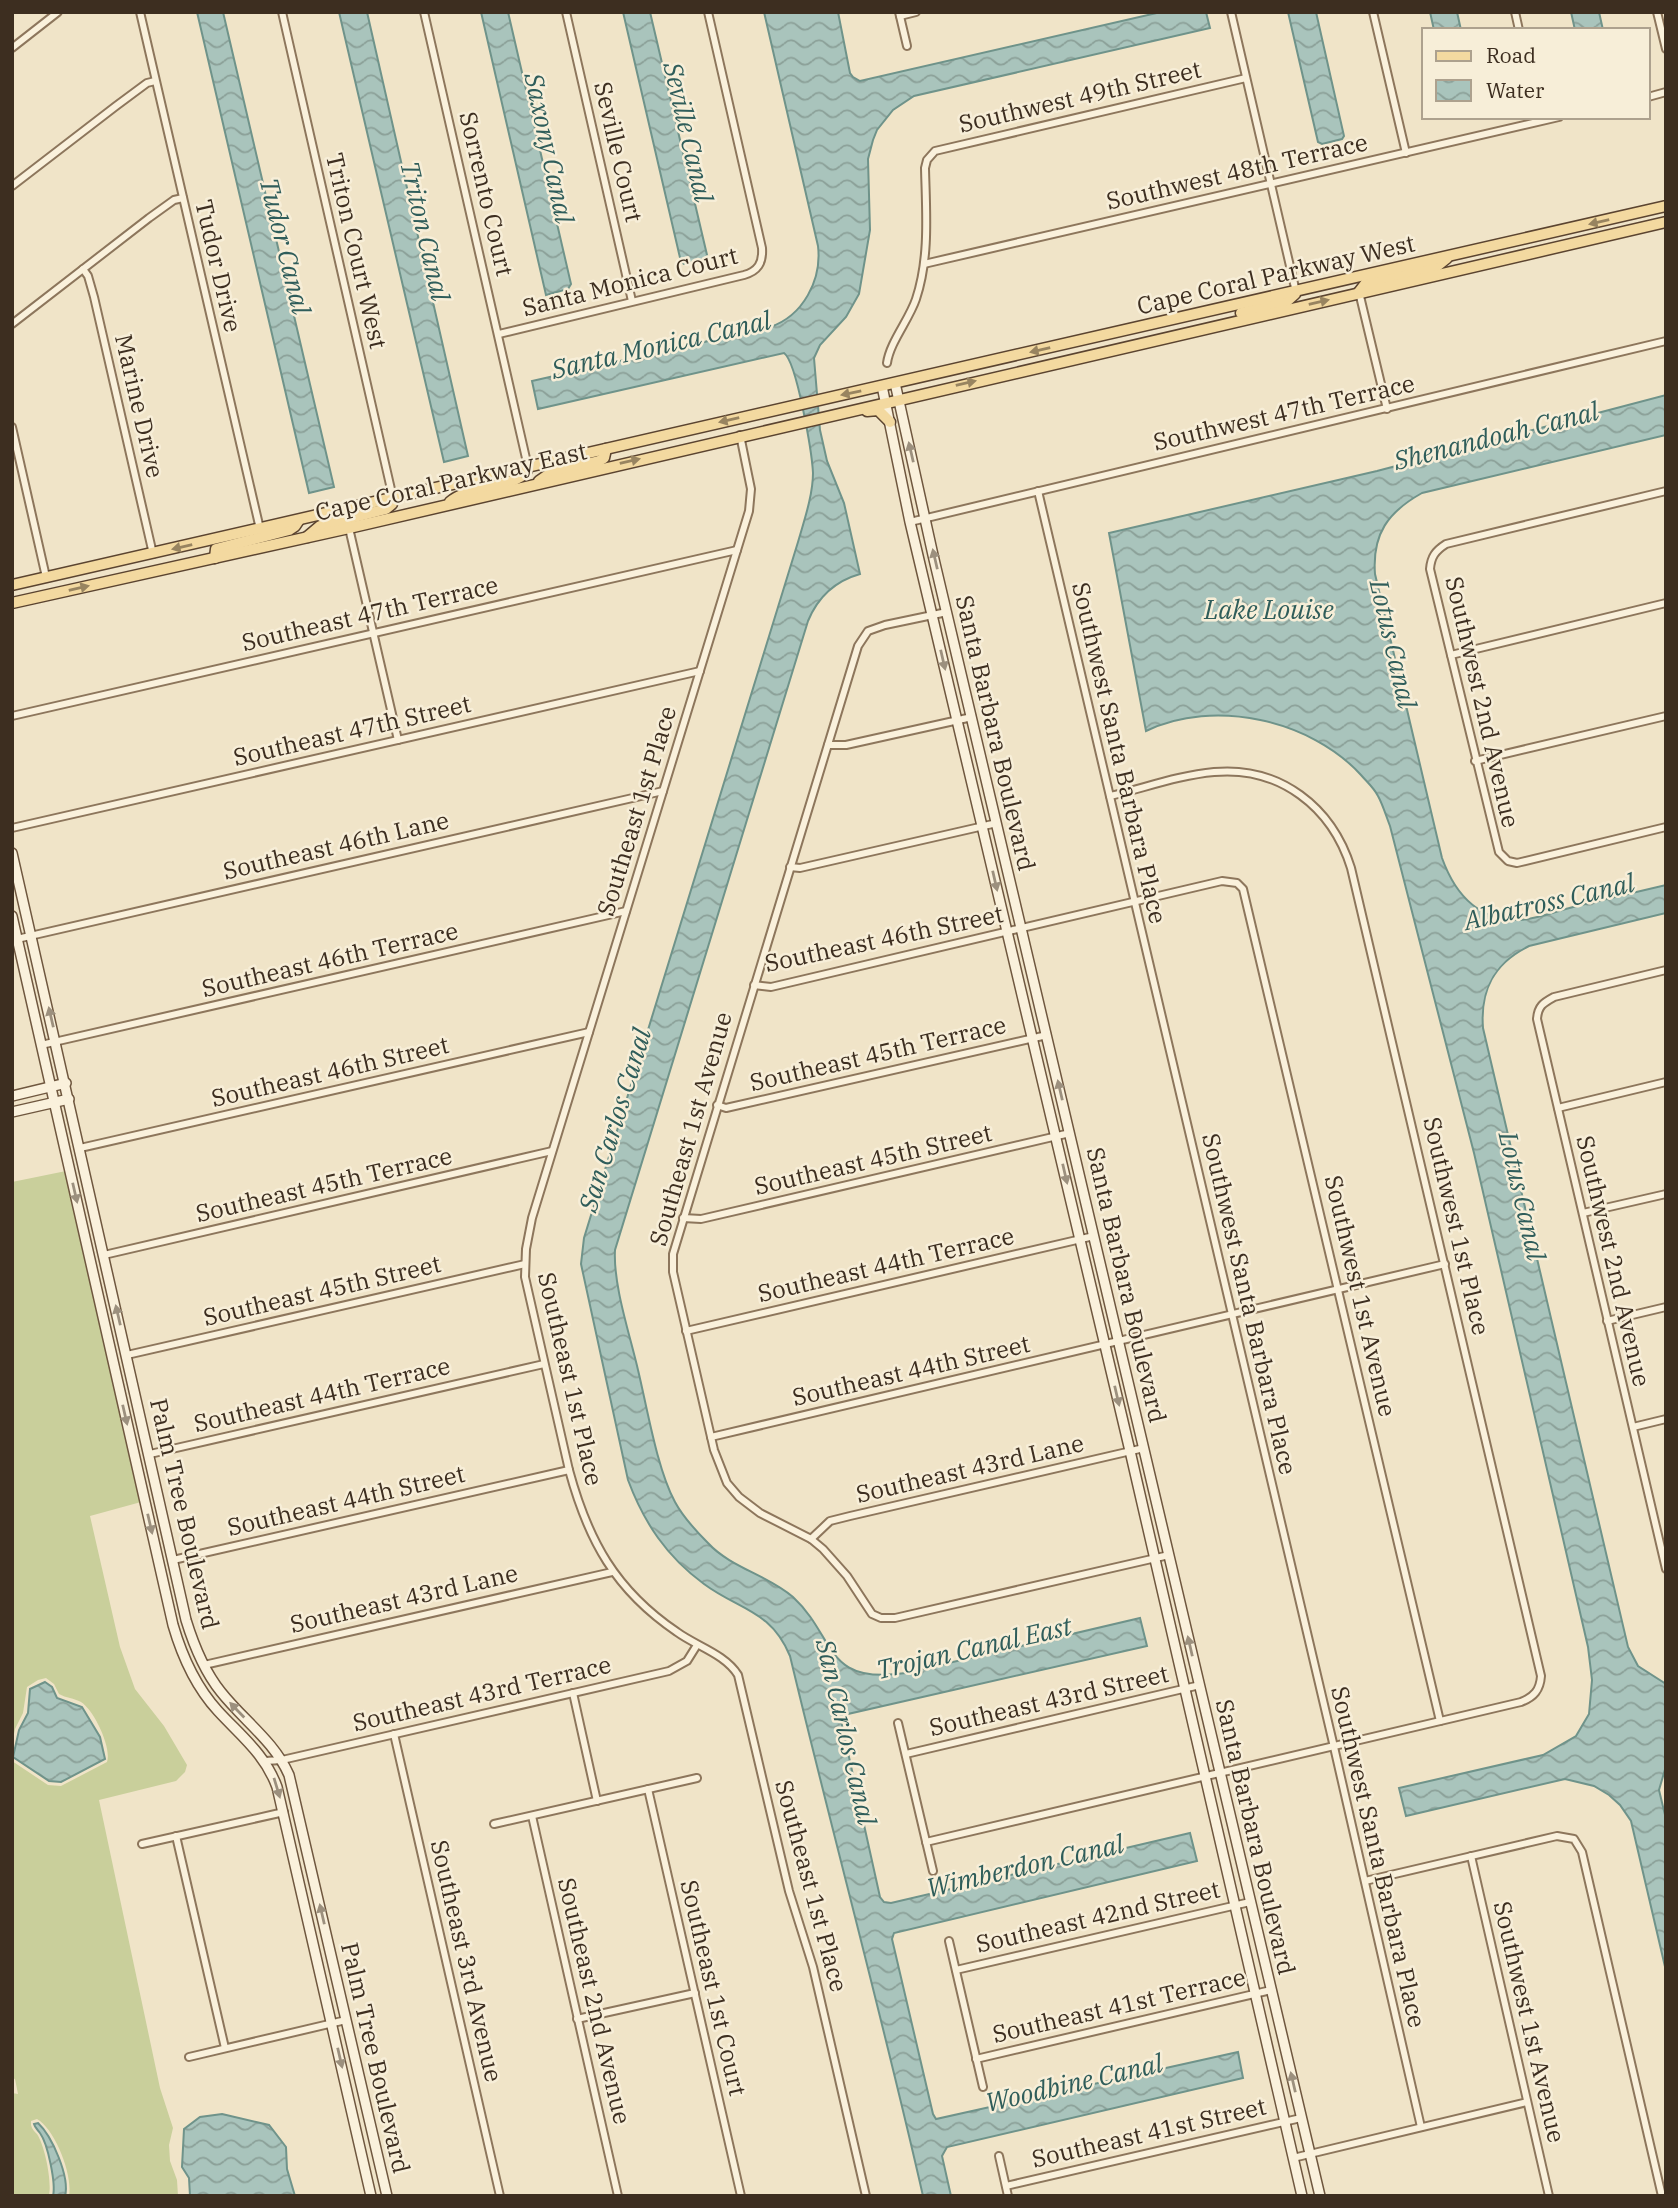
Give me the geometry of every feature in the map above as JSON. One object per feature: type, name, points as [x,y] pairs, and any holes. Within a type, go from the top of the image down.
[{"type":"main road","name":"Cape Coral Parkway West","points":[[895,383],[1666,206]]},
{"type":"main road","name":"Cape Coral Parkway West","points":[[899,399],[1666,222]]},
{"type":"main road","points":[[1359,292],[1366,283],[1437,266],[1450,255]]},
{"type":"main road","points":[[1206,328],[1214,319],[1286,302],[1296,292]]},
{"type":"main road","points":[[1062,361],[1073,350],[1138,335],[1155,325]]},
{"type":"main road","name":"Cape Coral Parkway East","points":[[12,585],[895,383]]},
{"type":"main road","name":"Santa Barbara Boulevard","points":[[895,383],[1320,2196]]},
{"type":"main road","name":"Santa Barbara Boulevard","points":[[882,386],[910,522],[1130,1451],[1302,2196]]},
{"type":"main road","points":[[824,419],[899,399]]},
{"type":"main road","points":[[824,419],[873,410],[883,413],[890,422]]},
{"type":"main road","name":"Cape Coral Parkway East","points":[[12,603],[349,528],[757,431],[824,419]]},
{"type":"main road","points":[[535,484],[552,472],[599,461],[604,458],[606,449]]},
{"type":"main road","points":[[447,504],[466,492],[518,480],[526,475],[528,467]]},
{"type":"main road","points":[[307,537],[320,526],[386,509],[393,504],[393,498]]},
{"type":"main road","points":[[215,558],[216,549],[289,530],[299,520]]},
{"type":"main road","name":"Palm Tree Boulevard","points":[[12,853],[186,1620],[204,1665],[222,1692],[272,1745],[282,1760],[298,1809],[387,2196]]},
{"type":"main road","name":"Palm Tree Boulevard","points":[[12,916],[173,1625],[192,1673],[212,1704],[265,1761],[277,1787],[372,2196]]},
{"type":"main road","points":[[12,1096],[66,1083]]},
{"type":"main road","points":[[12,1112],[69,1100]]},
{"type":"main road","points":[[66,1151],[80,1148]]},
{"type":"main road","points":[[90,1258],[104,1255]]},
{"type":"main road","points":[[113,1358],[127,1355]]},
{"type":"main road","points":[[135,1457],[150,1454]]},
{"type":"main road","points":[[159,1564],[173,1560]]},
{"type":"main road","points":[[192,1673],[204,1665]]},
{"type":"main road","points":[[284,1812],[298,1809]]},
{"type":"street","points":[[12,48],[58,12]]},
{"type":"street","name":"Tudor Drive","points":[[141,12],[260,529]]},
{"type":"street","name":"Triton Court West","points":[[282,12],[393,498]]},
{"type":"street","name":"Sorrento Court","points":[[424,12],[528,467]]},
{"type":"street","name":"Seville Court","points":[[566,12],[632,301]]},
{"type":"street","name":"Santa Monica Court","points":[[499,334],[744,275],[759,267],[763,257],[708,12]]},
{"type":"street","points":[[907,46],[899,14],[916,12]]},
{"type":"street","points":[[1231,12],[1296,292]]},
{"type":"street","points":[[1373,12],[1406,153]]},
{"type":"street","points":[[1657,12],[1666,49]]},
{"type":"street","name":"Southwest 49th Street","points":[[924,264],[925,169],[927,160],[935,151],[1246,78]]},
{"type":"street","points":[[12,186],[147,83],[155,80]]},
{"type":"street","name":"Southwest 48th Terrace","points":[[924,264],[1406,153],[1540,119]]},
{"type":"street","points":[[12,324],[174,200],[183,198]]},
{"type":"street","points":[[887,363],[912,311],[924,264]]},
{"type":"street","name":"Marine Drive","points":[[83,269],[94,297],[153,554]]},
{"type":"street","points":[[1359,292],[1387,409]]},
{"type":"street","name":"Southwest 47th Terrace","points":[[910,522],[1666,341]]},
{"type":"street","points":[[12,427],[46,577]]},
{"type":"street","name":"Southeast 1st Place","points":[[740,435],[751,497],[529,1228],[525,1264],[528,1295],[544,1364],[569,1470],[587,1528],[612,1572],[630,1593],[656,1616],[697,1645],[727,1661],[741,1682],[789,1891],[813,1967],[866,2196]]},
{"type":"street","name":"Southwest Santa Barbara Place","points":[[1038,491],[1421,2127]]},
{"type":"street","name":"Southwest 2nd Avenue","points":[[1666,491],[1446,544],[1437,550],[1430,560],[1475,761],[1499,852],[1508,861],[1517,863],[1666,827]]},
{"type":"street","points":[[349,528],[398,740]]},
{"type":"street","name":"Southeast 47th Terrace","points":[[12,716],[737,550]]},
{"type":"street","points":[[1451,655],[1666,603]]},
{"type":"street","points":[[932,615],[947,612]]},
{"type":"street","name":"Southeast 1st Avenue","points":[[932,615],[868,631],[858,646],[673,1254],[672,1263],[686,1331],[711,1437],[722,1475],[739,1497],[761,1513],[811,1539],[836,1562],[872,1614],[881,1619],[1155,1558]]},
{"type":"street","name":"Southeast 47th Street","points":[[12,828],[700,671]]},
{"type":"street","points":[[1475,761],[1666,716]]},
{"type":"street","points":[[828,745],[846,746],[972,717]]},
{"type":"street","name":"Southwest 1st Place","points":[[1110,796],[1216,772],[1258,775],[1291,788],[1314,805],[1328,821],[1348,857],[1541,1676],[1536,1693],[1521,1702],[1440,1721]]},
{"type":"street","name":"Southeast 46th Lane","points":[[17,939],[663,791]]},
{"type":"street","points":[[790,867],[800,868],[997,823]]},
{"type":"street","name":"Southeast 46th Street","points":[[754,985],[771,987],[1222,881],[1237,883]]},
{"type":"street","name":"Southwest 1st Avenue","points":[[1237,883],[1243,889],[1247,901],[1440,1721]]},
{"type":"street","name":"Southeast 46th Terrace","points":[[41,1045],[626,911]]},
{"type":"street","name":"Southwest 2nd Avenue","points":[[1666,970],[1554,997],[1542,1003],[1537,1019],[1666,1569]]},
{"type":"street","name":"Southeast 46th Street","points":[[80,1148],[589,1032]]},
{"type":"street","name":"Southeast 45th Terrace","points":[[718,1105],[726,1108],[1047,1035]]},
{"type":"street","points":[[1558,1108],[1666,1082]]},
{"type":"street","name":"Southeast 45th Street","points":[[683,1218],[701,1219],[1070,1133]]},
{"type":"street","name":"Southeast 45th Terrace","points":[[104,1255],[552,1152]]},
{"type":"street","points":[[1583,1213],[1666,1194]]},
{"type":"street","name":"Southeast 44th Terrace","points":[[686,1331],[1094,1236]]},
{"type":"street","name":"Southeast 45th Street","points":[[127,1355],[525,1264]]},
{"type":"street","name":"Southeast 44th Street","points":[[711,1437],[1445,1264]]},
{"type":"street","points":[[1607,1321],[1666,1307]]},
{"type":"street","name":"Southeast 44th Terrace","points":[[150,1454],[544,1364]]},
{"type":"street","points":[[1633,1427],[1666,1419]]},
{"type":"street","name":"Southeast 43rd Lane","points":[[811,1539],[831,1521],[1144,1448]]},
{"type":"street","name":"Southeast 44th Street","points":[[173,1560],[569,1470]]},
{"type":"street","points":[[1657,1532],[1666,1531]]},
{"type":"street","points":[[1155,1558],[1169,1555]]},
{"type":"street","name":"Southeast 43rd Lane","points":[[204,1665],[612,1572]]},
{"type":"street","name":"Southeast 43rd Terrace","points":[[265,1761],[282,1760],[679,1667],[687,1661],[697,1645]]},
{"type":"street","name":"Southeast 43rd Street","points":[[906,1754],[1200,1685]]},
{"type":"street","points":[[573,1693],[597,1801]]},
{"type":"street","points":[[926,1842],[1440,1721]]},
{"type":"street","points":[[898,1723],[933,1871]]},
{"type":"street","name":"Southeast 3rd Avenue","points":[[394,1734],[500,2196]]},
{"type":"street","points":[[494,1824],[697,1778]]},
{"type":"street","name":"Southeast 1st Court","points":[[648,1789],[741,2196]]},
{"type":"street","points":[[142,1844],[284,1812]]},
{"type":"street","name":"Southeast 2nd Avenue","points":[[532,1816],[618,2196]]},
{"type":"street","points":[[176,1836],[225,2048]]},
{"type":"street","points":[[1365,1881],[1557,1836],[1574,1839],[1582,1852],[1662,2196]]},
{"type":"street","name":"Southwest 1st Avenue","points":[[1471,1856],[1549,2196]]},
{"type":"street","name":"Southeast 42nd Street","points":[[956,1970],[1250,1902]]},
{"type":"street","points":[[949,1941],[983,2087]]},
{"type":"street","name":"Southeast 41st Terrace","points":[[976,2059],[1271,1990]]},
{"type":"street","points":[[578,2019],[695,1993]]},
{"type":"street","points":[[189,2057],[346,2020]]},
{"type":"street","points":[[1293,2158],[1527,2102]]},
{"type":"street","name":"Southeast 41st Street","points":[[1006,2186],[1301,2118]]},
{"type":"street","points":[[999,2156],[1008,2196]]},
{"type":"green space","points":[[66,1171],[141,1502],[90,1516],[120,1647],[135,1689],[164,1726],[187,1765],[185,1772],[176,1781],[99,1800],[160,2088],[173,2128],[169,2145],[170,2161],[177,2180],[178,2196],[69,2196],[70,2187],[61,2153],[50,2132],[37,2119],[31,2121],[31,2125],[45,2155],[50,2182],[49,2195],[12,2196],[12,2093],[18,2094],[15,2079],[12,2078],[12,1761],[48,1785],[61,1786],[107,1762],[108,1756],[101,1730],[86,1706],[59,1694],[54,1684],[46,1678],[27,1687],[23,1713],[15,1729],[12,1744],[12,1182]]},
{"type":"water","points":[[197,12],[223,12],[334,487],[309,493]]},
{"type":"water","points":[[339,12],[367,12],[468,456],[444,462]]},
{"type":"water","points":[[481,12],[508,12],[571,284],[568,289],[546,295]]},
{"type":"water","points":[[623,12],[650,12],[707,255],[705,259],[684,264],[681,262]]},
{"type":"water","points":[[764,12],[838,12],[850,73],[860,81],[1161,12],[1206,12],[1210,28],[914,96],[893,110],[877,130],[868,159],[870,230],[859,294],[846,317],[820,345],[814,358],[820,430],[827,461],[844,503],[860,574],[828,591],[808,621],[615,1250],[623,1310],[658,1455],[675,1502],[690,1524],[717,1552],[793,1597],[845,1665],[860,1672],[879,1675],[906,1673],[1140,1618],[1147,1646],[848,1714],[841,1721],[880,1897],[884,1902],[891,1903],[1190,1833],[1197,1861],[894,1933],[892,1939],[936,2119],[1238,2052],[1243,2078],[947,2147],[942,2156],[951,2196],[923,2196],[790,1656],[782,1641],[764,1620],[717,1593],[691,1574],[668,1551],[641,1511],[628,1480],[581,1264],[584,1238],[803,525],[813,473],[799,390],[784,353],[538,409],[532,381],[770,327],[792,314],[808,295],[817,271],[818,246]]},
{"type":"water","points":[[1288,12],[1316,12],[1344,136],[1342,139],[1322,144],[1318,142]]},
{"type":"water","points":[[1430,12],[1457,12],[1461,28],[1434,28]]},
{"type":"water","points":[[1571,12],[1599,12],[1603,28],[1575,28]]},
{"type":"water","points":[[1666,395],[1666,435],[1422,493],[1410,500],[1391,516],[1380,536],[1376,547],[1375,574],[1442,858],[1461,894],[1470,903],[1492,916],[1520,920],[1666,885],[1666,913],[1529,946],[1517,953],[1498,969],[1487,990],[1483,1028],[1628,1647],[1638,1666],[1666,1684],[1666,1766],[1659,1790],[1666,1819],[1666,1971],[1631,1821],[1620,1805],[1594,1786],[1565,1779],[1406,1816],[1399,1788],[1543,1755],[1576,1736],[1589,1714],[1592,1680],[1588,1647],[1474,1153],[1390,826],[1376,793],[1340,756],[1316,740],[1289,728],[1260,720],[1201,716],[1173,721],[1146,731],[1109,533],[1377,471]]},
{"type":"water","points":[[45,1682],[52,1687],[57,1698],[82,1707],[100,1737],[105,1759],[61,1782],[49,1781],[13,1757],[19,1730],[28,1713],[30,1689]]},
{"type":"water","points":[[222,2114],[269,2125],[286,2147],[287,2169],[295,2196],[190,2196],[189,2178],[182,2167],[184,2129],[200,2117]]},
{"type":"water","points":[[38,2123],[59,2157],[65,2178],[65,2196],[53,2196],[48,2155],[43,2138],[34,2124]]},
{"type":"water label","name":"Seville Canal","points":[[688,132]]},
{"type":"water label","name":"Saxony Canal","points":[[549,148]]},
{"type":"water label","name":"Triton Canal","points":[[425,231]]},
{"type":"water label","name":"Tudor Canal","points":[[285,246]]},
{"type":"water label","name":"Santa Monica Canal","points":[[661,345]]},
{"type":"water label","name":"Shenandoah Canal","points":[[1496,436]]},
{"type":"water label","name":"Lake Louise","points":[[1269,610]]},
{"type":"water label","name":"Lotus Canal","points":[[1393,644]]},
{"type":"water label","name":"Albatross Canal","points":[[1549,902]]},
{"type":"water label","name":"San Carlos Canal","points":[[615,1120]]},
{"type":"water label","name":"Lotus Canal","points":[[1522,1196]]},
{"type":"water label","name":"Trojan Canal East","points":[[974,1648]]},
{"type":"water label","name":"San Carlos Canal","points":[[846,1732]]},
{"type":"water label","name":"Wimberdon Canal","points":[[1025,1866]]},
{"type":"water label","name":"Woodbine Canal","points":[[1074,2083]]}]
